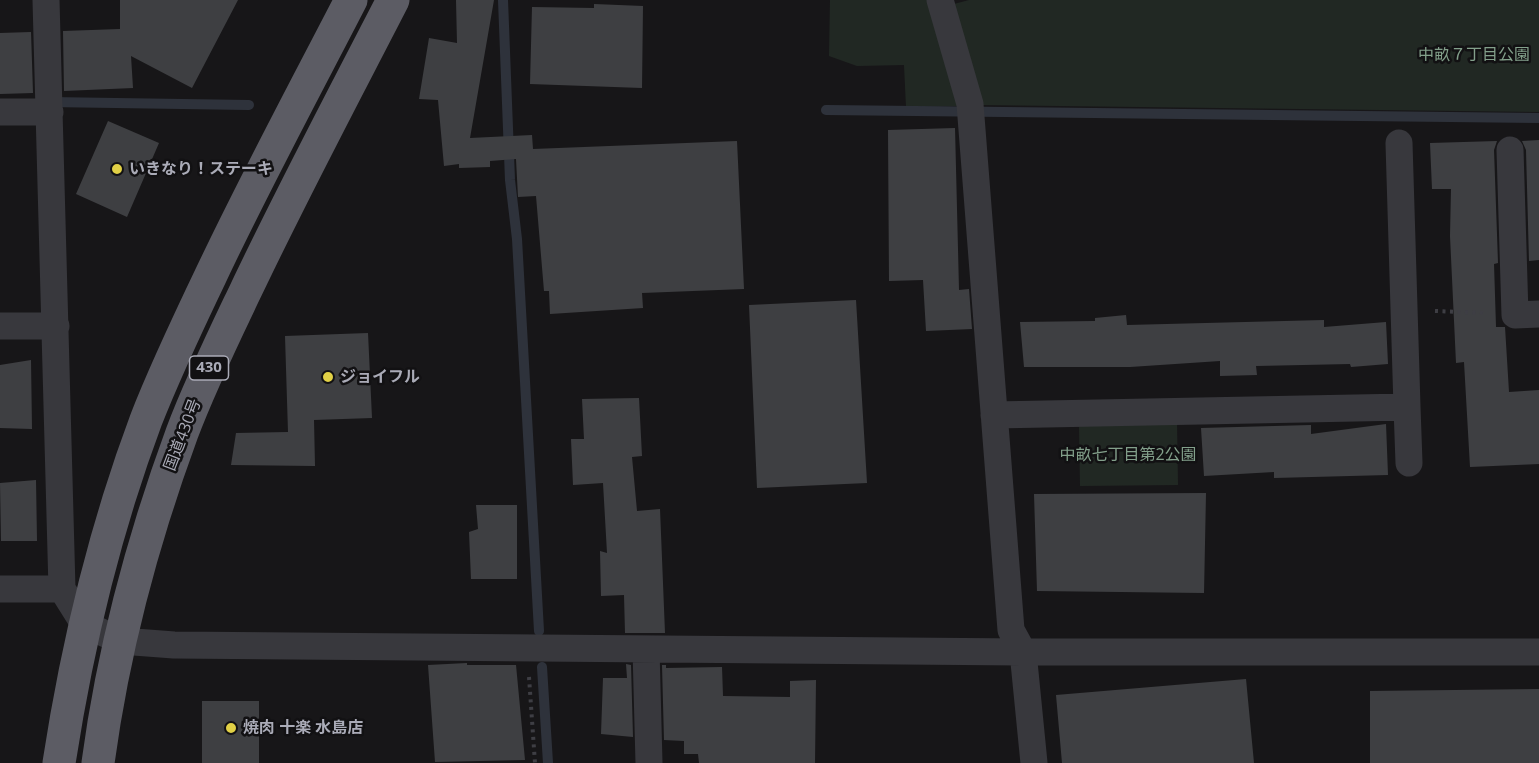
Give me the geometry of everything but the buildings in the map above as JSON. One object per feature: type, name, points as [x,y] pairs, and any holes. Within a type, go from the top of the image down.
[{"type":"highway","name":"430","points":[[59,763],[70,692],[99,563],[146,420],[181,337],[238,220],[351,0]]},
{"type":"highway","name":"国道430号","points":[[98,763],[121,640],[160,498],[182,433],[212,361],[271,237],[393,0]]},
{"type":"street","points":[[46,0],[62,589],[84,624],[121,640],[174,645],[1023,652],[1539,652]]},
{"type":"street","points":[[940,0],[970,111],[1011,630],[1023,652],[1034,763]]},
{"type":"street","points":[[0,112],[50,106]]},
{"type":"street","points":[[1399,143],[1409,463]]},
{"type":"street","points":[[1509,150],[1527,314]]},
{"type":"street","points":[[0,326],[56,326]]},
{"type":"street","points":[[994,415],[1407,407]]},
{"type":"street","points":[[0,589],[62,589]]},
{"type":"street","points":[[646,649],[649,763]]},
{"type":"path","points":[[1433,311],[1527,314]]},
{"type":"path","points":[[528,649],[535,763]]},
{"type":"green space","points":[[830,0],[928,0],[961,106],[906,107],[904,65],[857,66],[829,56]]},
{"type":"green space","name":"中畝７丁目公園","points":[[969,0],[1539,0],[1539,112],[979,105],[954,4]]},
{"type":"green space","name":"中畝七丁目第2公園","points":[[1177,422],[1178,485],[1080,486],[1079,424]]},
{"type":"waterway","points":[[503,0],[510,180],[517,239],[539,631]]},
{"type":"waterway","points":[[49,102],[249,105]]},
{"type":"waterway","points":[[826,110],[1539,118]]},
{"type":"waterway","points":[[542,667],[548,763]]},
{"type":"place","name":"いきなり！ステーキ","points":[[117,169]]},
{"type":"place","name":"ジョイフル","points":[[328,377]]},
{"type":"place","name":"焼肉 十楽 水島店","points":[[231,728]]}]
